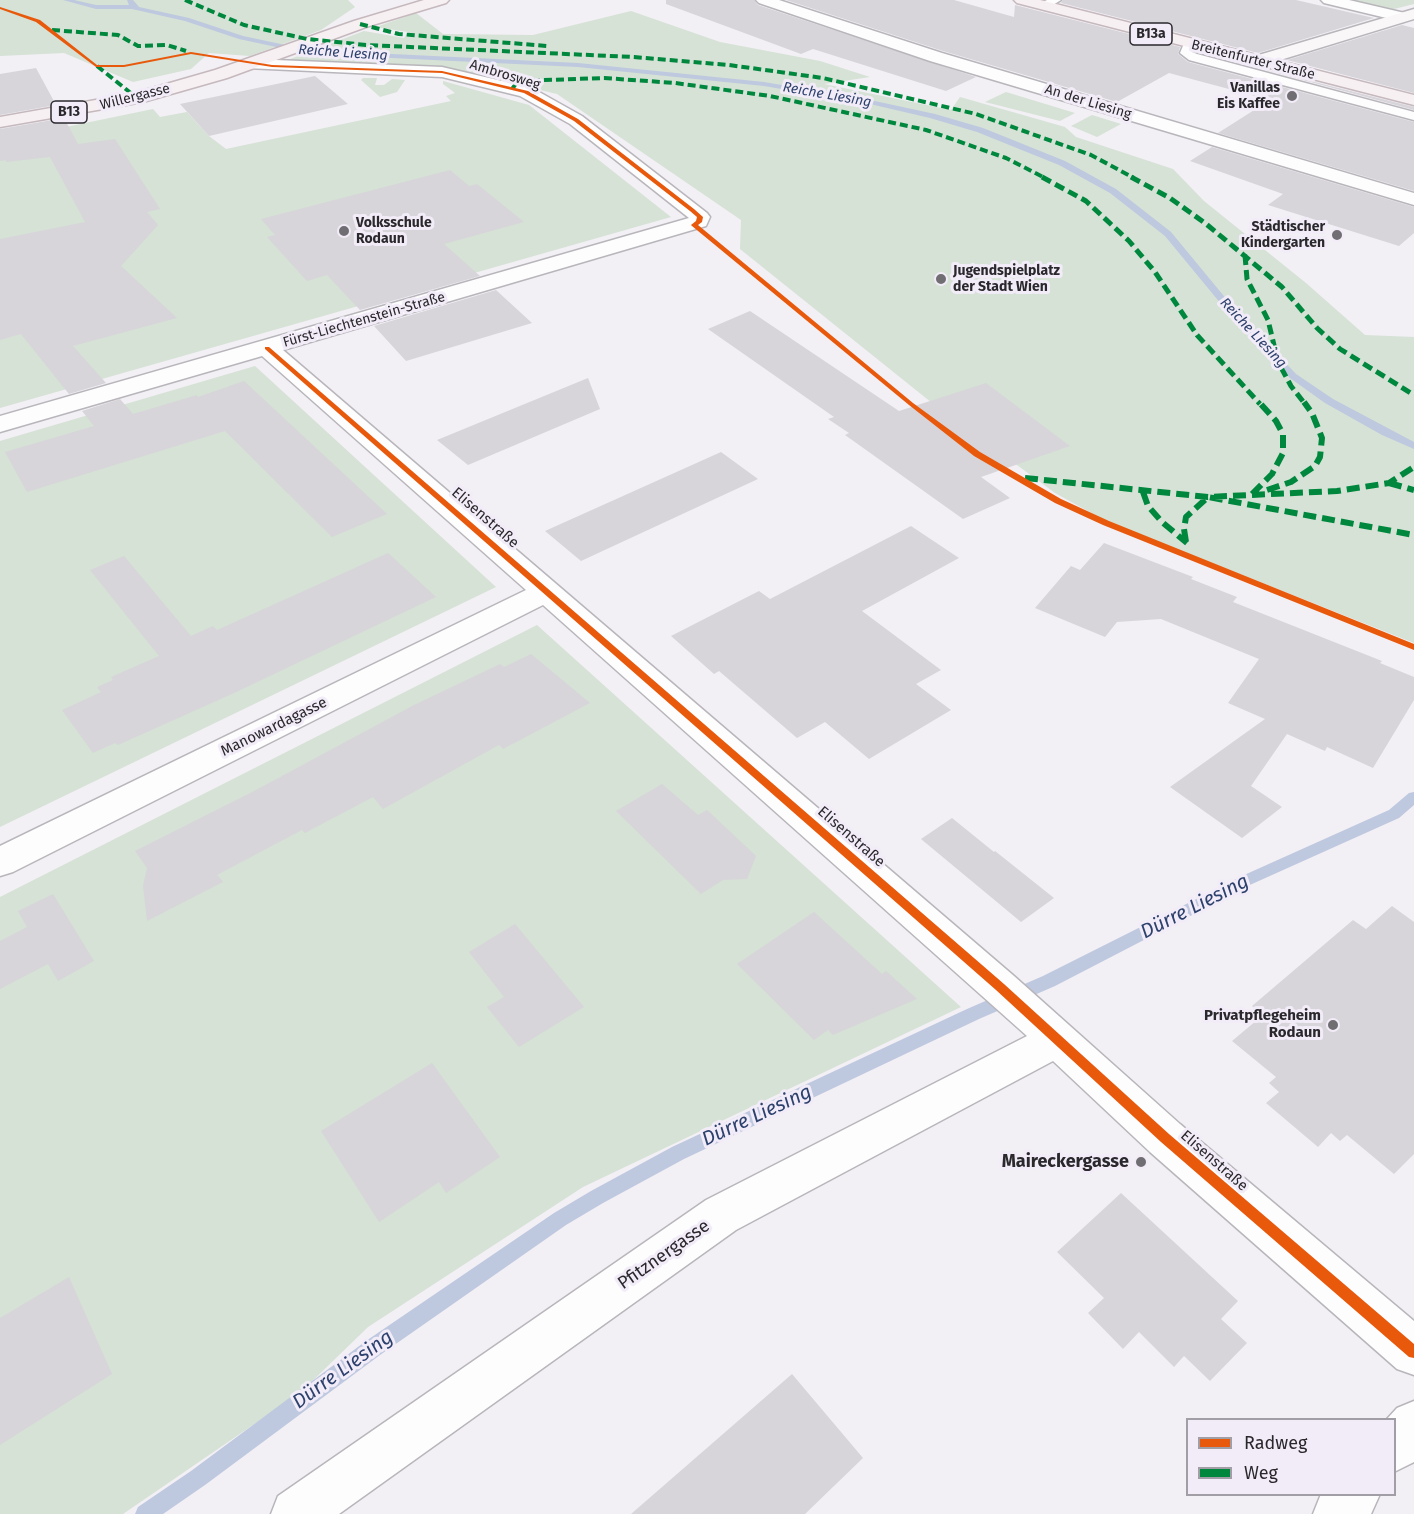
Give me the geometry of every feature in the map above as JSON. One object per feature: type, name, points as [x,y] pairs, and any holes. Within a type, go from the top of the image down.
[{"type":"main road","name":"B13","points":[[260,61],[342,31],[441,0]]},
{"type":"main road","name":"Breitenfurter Straße","points":[[1022,0],[1050,3],[1189,44],[1414,100]]},
{"type":"main road","points":[[1258,61],[1409,15]]},
{"type":"main road","name":"Willergasse","points":[[0,122],[137,98],[260,61]]},
{"type":"street","name":"An der Liesing","points":[[764,0],[946,60],[1414,199]]},
{"type":"street","points":[[1329,0],[1409,15]]},
{"type":"street","name":"Ambrosweg","points":[[260,61],[441,72],[526,92],[576,120],[692,210],[700,217],[699,222],[694,225]]},
{"type":"street","name":"Fürst-Liechtenstein-Straße","points":[[0,424],[694,225]]},
{"type":"street","name":"Elisenstraße","points":[[267,348],[1000,987],[1165,1138],[1414,1352]]},
{"type":"street","name":"Manowardagasse","points":[[0,862],[548,592]]},
{"type":"street","name":"Pfitznergasse","points":[[296,1514],[721,1215],[1044,1026]]},
{"type":"street","points":[[1396,1447],[1414,1425]]},
{"type":"street","points":[[1338,1514],[1352,1496]]},
{"type":"lane","points":[[1189,44],[1186,53],[1193,57],[1414,116]]},
{"type":"green space","points":[[0,0],[348,0],[355,7],[321,30],[250,56],[209,53],[191,69],[133,82],[64,53],[0,56]]},
{"type":"green space","points":[[1345,0],[1414,0],[1414,4],[1390,10]]},
{"type":"green space","points":[[631,11],[720,42],[820,61],[870,77],[824,84],[951,110],[960,97],[1065,127],[1076,137],[1173,169],[1204,201],[1306,283],[1365,335],[1414,337],[1414,643],[1106,521],[1055,493],[994,448],[972,435],[740,249],[741,220],[557,94],[447,68],[285,61],[364,31],[404,38],[408,32],[376,27],[416,13],[443,34],[533,35]]},
{"type":"green space","points":[[377,78],[375,85],[384,85],[392,79],[405,80],[397,92],[380,97],[361,80]]},
{"type":"green space","points":[[443,81],[529,105],[671,217],[0,408],[0,136],[37,133],[153,109],[160,117],[187,112],[209,136],[226,149],[451,101],[446,96],[455,93],[443,84]]},
{"type":"green space","points":[[1006,92],[1075,113],[1060,121],[985,102]]},
{"type":"green space","points":[[1092,115],[1121,124],[1097,137],[1071,126]]},
{"type":"green space","points":[[255,366],[496,587],[0,827],[0,441]]},
{"type":"green space","points":[[537,625],[961,1007],[583,1187],[368,1327],[301,1392],[123,1514],[0,1514],[0,897]]},
{"type":"building","points":[[666,0],[754,0],[758,5],[976,77],[946,91],[813,49],[801,54],[666,4]]},
{"type":"building","points":[[786,0],[954,0],[1014,17],[1015,5],[1180,47],[1178,54],[1188,62],[1414,122],[1414,191],[1218,133],[1270,100],[1169,73],[1117,102],[943,51]]},
{"type":"building","points":[[1063,0],[1296,0],[1374,18],[1258,53],[1061,3]]},
{"type":"building","points":[[1402,25],[1414,28],[1414,93],[1287,60]]},
{"type":"building","points":[[36,68],[56,105],[0,115],[0,74]]},
{"type":"building","points":[[1259,68],[1414,107],[1414,110]]},
{"type":"building","points":[[315,76],[348,104],[209,136],[180,104]]},
{"type":"building","points":[[64,118],[78,144],[115,139],[160,209],[147,212],[158,225],[121,266],[177,318],[73,346],[106,383],[69,394],[21,334],[0,340],[0,239],[85,222],[50,157],[0,161],[0,129]]},
{"type":"building","points":[[1212,147],[1414,207],[1414,233],[1399,246],[1268,205],[1283,194],[1190,161]]},
{"type":"building","name":"Volksschule Rodaun","points":[[450,170],[469,186],[477,184],[524,222],[444,244],[480,276],[360,310],[327,275],[307,281],[267,237],[275,235],[261,219]]},
{"type":"building","points":[[496,290],[532,323],[406,361],[374,326]]},
{"type":"building","points":[[750,311],[899,411],[986,383],[1070,446],[981,477],[1010,498],[963,519],[845,435],[849,433],[828,419],[834,417],[708,329]]},
{"type":"building","points":[[588,378],[600,409],[468,465],[437,440]]},
{"type":"building","points":[[244,381],[387,514],[332,537],[225,431],[27,492],[5,452],[94,426],[82,411],[120,399],[133,414],[197,395],[198,397]]},
{"type":"building","points":[[721,452],[758,479],[581,561],[545,531]]},
{"type":"building","points":[[911,526],[959,558],[862,611],[941,670],[916,684],[951,710],[869,759],[825,722],[797,738],[719,671],[714,674],[671,636],[759,591],[770,599]]},
{"type":"building","points":[[1104,543],[1193,577],[1191,579],[1237,597],[1233,602],[1382,661],[1380,663],[1414,677],[1414,700],[1373,768],[1327,747],[1325,751],[1287,734],[1251,786],[1282,807],[1242,838],[1170,787],[1265,719],[1228,703],[1259,659],[1161,619],[1117,622],[1105,637],[1035,608],[1071,566],[1080,570]]},
{"type":"building","points":[[388,553],[436,597],[232,694],[118,745],[115,743],[93,753],[62,710],[101,692],[97,687],[113,680],[111,677],[159,656],[90,570],[124,556],[191,636],[213,626],[217,630]]},
{"type":"building","points":[[531,654],[590,703],[503,749],[499,745],[383,809],[373,797],[305,833],[302,830],[217,875],[223,882],[147,921],[143,886],[147,868],[135,851],[256,790],[414,705],[500,664],[504,667]]},
{"type":"building","points":[[662,784],[698,815],[707,810],[756,856],[747,879],[723,880],[701,894],[616,811]]},
{"type":"building","points":[[952,818],[1054,898],[1021,922],[921,839]]},
{"type":"building","points":[[53,894],[94,961],[58,981],[48,964],[0,989],[0,941],[27,927],[18,911]]},
{"type":"building","name":"Privatpflegeheim Rodaun","points":[[1392,906],[1414,922],[1414,1154],[1394,1174],[1347,1135],[1340,1141],[1331,1133],[1318,1147],[1266,1103],[1279,1092],[1269,1083],[1276,1077],[1232,1041],[1263,1015],[1252,1006],[1353,920],[1366,929]]},
{"type":"building","points":[[814,912],[882,974],[886,971],[917,999],[833,1035],[828,1030],[814,1040],[737,964]]},
{"type":"building","points":[[515,924],[584,1007],[519,1047],[487,1007],[504,997],[469,952]]},
{"type":"building","points":[[432,1063],[500,1157],[446,1193],[439,1182],[379,1222],[321,1131]]},
{"type":"building","points":[[1121,1193],[1238,1301],[1221,1319],[1247,1343],[1210,1381],[1184,1356],[1174,1367],[1139,1332],[1123,1349],[1088,1313],[1104,1298],[1057,1252]]},
{"type":"building","points":[[69,1277],[112,1374],[0,1445],[0,1318]]},
{"type":"building","points":[[792,1374],[863,1458],[805,1514],[631,1514]]},
{"type":"waterway","name":"Reiche Liesing","points":[[66,0],[96,7],[133,7]]},
{"type":"waterway","name":"Reiche Liesing","points":[[130,0],[133,7]]},
{"type":"waterway","name":"Reiche Liesing","points":[[133,7],[187,19],[241,38],[309,52],[578,65],[764,84],[870,102],[980,130],[1062,163],[1113,191],[1168,234],[1234,314],[1293,376],[1329,401],[1414,446]]},
{"type":"waterway","name":"Dürre Liesing","points":[[145,1514],[198,1478],[373,1348],[560,1219],[597,1197],[678,1153],[973,1014],[1049,981],[1247,880],[1394,814],[1414,797]]},
{"type":"marked path","points":[[185,0],[244,25],[307,39],[366,45],[634,57],[729,65],[823,78],[976,114],[1091,155],[1170,198],[1205,223],[1282,287],[1317,328],[1340,349],[1414,395]]},
{"type":"marked path","points":[[360,24],[399,34],[547,46]]},
{"type":"marked path","points":[[52,30],[118,35],[138,46],[167,45],[186,51]]},
{"type":"marked path","points":[[97,66],[137,98]]},
{"type":"marked path","points":[[512,89],[518,81],[604,78],[675,83],[770,96],[926,130],[1006,158],[1060,186],[1086,201],[1129,241],[1155,272],[1197,335],[1276,421],[1283,434],[1283,453],[1272,474],[1252,494]]},
{"type":"marked path","points":[[1245,255],[1247,279],[1268,320],[1278,362],[1291,386],[1312,413],[1322,438],[1320,457],[1315,466],[1291,482],[1267,490]]},
{"type":"marked path","points":[[1025,478],[1208,497],[1337,491],[1389,483],[1414,467]]},
{"type":"marked path","points":[[1389,483],[1414,490]]},
{"type":"marked path","points":[[1143,492],[1148,506],[1162,522],[1187,543]]},
{"type":"marked path","points":[[1186,542],[1184,529],[1186,517],[1208,497],[1414,535]]},
{"type":"cycle path","points":[[0,8],[38,21],[96,66],[124,66],[191,53],[272,66],[442,72],[526,92],[576,120],[692,210],[700,217],[699,222],[694,225],[911,404],[977,454],[1058,501],[1106,523],[1414,647]]},
{"type":"cycle path","points":[[267,348],[1000,987],[1165,1138],[1414,1352]]},
{"type":"place","name":"Vanillas Eis Kaffee","points":[[1292,96]]},
{"type":"place","name":"Volksschule Rodaun","points":[[344,231]]},
{"type":"place","name":"Städtischer Kindergarten","points":[[1337,235]]},
{"type":"place","name":"Jugendspielplatz der Stadt Wien","points":[[941,279]]},
{"type":"place","name":"Privatpflegeheim Rodaun","points":[[1333,1025]]},
{"type":"place","name":"Maireckergasse","points":[[1141,1162]]}]
